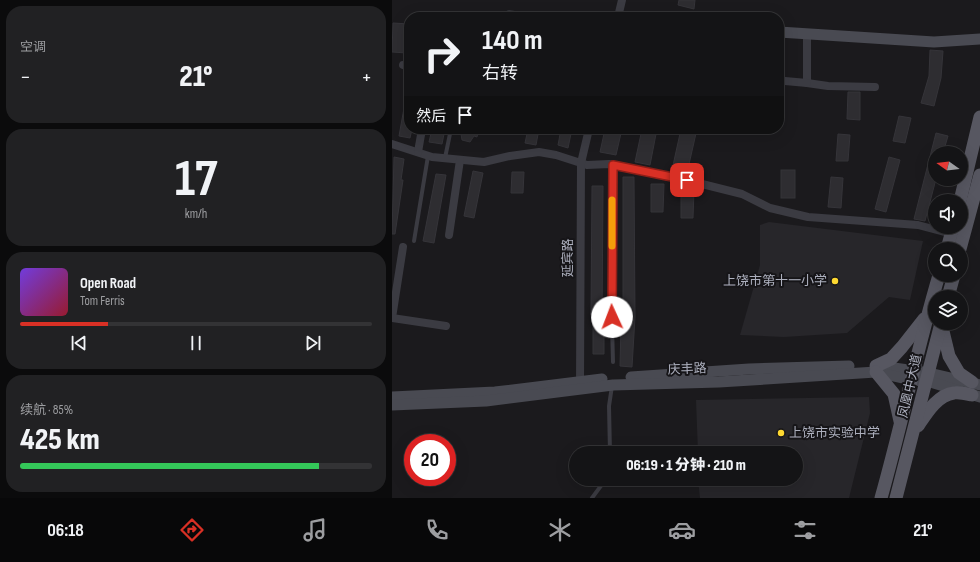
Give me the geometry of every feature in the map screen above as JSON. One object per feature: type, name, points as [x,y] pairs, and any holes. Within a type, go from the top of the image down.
[{"type":"main road","points":[[784,32],[934,42],[980,39]]},
{"type":"main road","points":[[962,194],[980,117]]},
{"type":"main road","points":[[962,242],[980,175]]},
{"type":"main road","name":"凤凰中大道","points":[[881,498],[901,426],[927,314],[937,282]]},
{"type":"main road","points":[[876,369],[891,359],[927,314]]},
{"type":"main road","name":"凤凰中大道","points":[[896,498],[940,330]]},
{"type":"main road","points":[[943,330],[949,356],[958,373],[976,390]]},
{"type":"main road","points":[[392,397],[495,392],[749,369],[876,369],[928,377],[976,390]]},
{"type":"main road","points":[[876,369],[894,394],[901,426]]},
{"type":"main road","name":"庆丰路","points":[[392,405],[486,401],[580,385],[719,382],[876,369]]},
{"type":"main road","points":[[912,436],[926,414],[938,401],[953,393],[976,390]]},
{"type":"street","points":[[619,12],[622,0]]},
{"type":"street","points":[[807,34],[807,83]]},
{"type":"street","points":[[785,81],[828,86],[875,87]]},
{"type":"street","points":[[418,152],[421,134]]},
{"type":"street","name":"延宾路","points":[[580,385],[581,163],[589,134]]},
{"type":"street","points":[[392,144],[428,155],[484,162],[510,156],[539,152],[556,155],[587,165],[613,165],[698,183],[742,194],[770,208],[808,217],[928,226]]},
{"type":"street","points":[[449,235],[460,160]]},
{"type":"street","points":[[403,247],[392,318],[446,326]]},
{"type":"lane","points":[[445,158],[450,134]]},
{"type":"lane","points":[[414,241],[428,155]]},
{"type":"lane","points":[[613,165],[611,287],[613,362]]},
{"type":"lane","points":[[610,446],[609,406],[613,385]]},
{"type":"lane","points":[[592,498],[601,486]]},
{"type":"shaded area","name":"上饶市第十一小学","points":[[769,222],[923,241],[910,300],[889,297],[847,333],[784,337],[740,335],[760,265],[760,225]]},
{"type":"shaded area","name":"上饶市实验中学","points":[[869,397],[870,413],[849,498],[700,498],[699,486],[803,486],[803,446],[698,446],[696,400]]},
{"type":"building","points":[[679,0],[695,0],[694,9],[678,5]]},
{"type":"building","points":[[393,23],[404,24],[404,53],[392,52]]},
{"type":"building","points":[[930,50],[943,51],[941,78],[934,106],[921,103],[929,76]]},
{"type":"building","points":[[848,92],[860,92],[860,120],[847,119]]},
{"type":"building","points":[[404,108],[404,134],[411,134],[410,138],[399,136]]},
{"type":"building","points":[[899,116],[911,118],[905,143],[893,141]]},
{"type":"building","points":[[936,133],[948,136],[945,146],[933,146]]},
{"type":"building","points":[[431,134],[444,134],[442,144],[429,142]]},
{"type":"building","points":[[461,134],[478,134],[477,137],[474,136],[470,142],[462,140]]},
{"type":"building","points":[[527,134],[538,134],[536,145],[525,143]]},
{"type":"building","points":[[560,134],[571,134],[568,148],[558,145]]},
{"type":"building","points":[[604,134],[621,134],[616,155],[600,152]]},
{"type":"building","points":[[641,134],[656,134],[650,165],[635,162]]},
{"type":"building","points":[[680,134],[696,134],[687,173],[672,170]]},
{"type":"building","points":[[838,134],[850,135],[848,161],[836,161]]},
{"type":"building","points":[[394,157],[404,159],[401,180],[403,180],[395,234],[392,234]]},
{"type":"building","points":[[889,157],[900,160],[886,212],[875,209]]},
{"type":"building","points":[[928,164],[928,186],[934,186],[932,194],[928,194],[928,210],[925,221],[914,219]]},
{"type":"building","points":[[781,170],[795,170],[795,198],[781,198]]},
{"type":"building","points":[[473,171],[483,173],[474,218],[464,216]]},
{"type":"building","points":[[512,172],[524,172],[523,193],[511,193]]},
{"type":"building","points":[[436,174],[446,175],[434,243],[423,241]]},
{"type":"building","points":[[623,177],[634,177],[635,317],[632,367],[620,366],[621,326],[623,326]]},
{"type":"building","points":[[831,177],[843,178],[841,208],[828,207]]},
{"type":"building","points":[[651,184],[664,184],[663,212],[651,212]]},
{"type":"building","points":[[592,186],[603,186],[602,325],[604,325],[604,354],[593,354],[593,315],[591,315]]},
{"type":"building","points":[[681,189],[694,190],[693,218],[681,218]]},
{"type":"slow traffic","points":[[612,200],[612,246]]},
{"type":"place","name":"上饶市第十一小学","points":[[835,281]]},
{"type":"place","name":"上饶市实验中学","points":[[781,433]]},
{"type":"route","points":[[612,317],[613,165],[687,180]]}]
